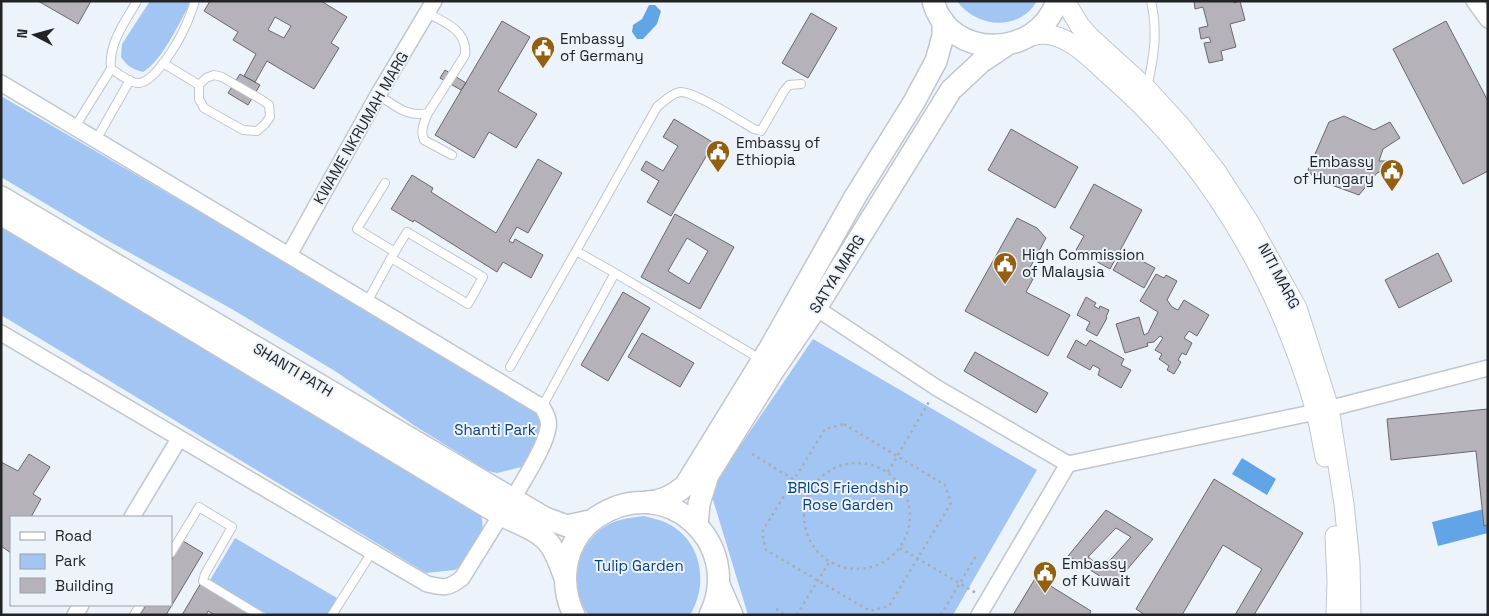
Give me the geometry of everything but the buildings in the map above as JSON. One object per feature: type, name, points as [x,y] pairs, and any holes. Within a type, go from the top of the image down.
[{"type":"main road","points":[[933,1],[943,21],[958,35],[977,44],[988,45],[1008,44],[1028,36],[1040,28],[1049,17],[1057,1]]},
{"type":"main road","name":"SATYA MARG","points":[[647,502],[654,502],[674,495],[685,486],[762,360],[855,197],[914,102],[936,61],[943,36],[943,21]]},
{"type":"main road","name":"SATYA MARG","points":[[697,525],[698,504],[708,475],[773,371],[816,308],[951,90],[981,62],[1008,44]]},
{"type":"main road","name":"SHANTI PATH","points":[[1,197],[358,408],[507,507],[546,539],[558,559],[565,578]]},
{"type":"main road","name":"SHANTI PATH","points":[[1,214],[507,507],[567,526],[590,521]]},
{"type":"main road","points":[[574,615],[569,606],[566,592],[566,562],[580,533],[590,521],[607,510],[626,503],[647,502],[674,509],[686,516],[697,525],[712,546],[719,572],[719,585],[717,597],[710,615]]},
{"type":"main road","points":[[719,585],[732,615]]},
{"type":"street","name":"NITI MARG","points":[[1065,1],[1080,26],[1147,89],[1179,124],[1216,171],[1249,222],[1297,308],[1344,504],[1350,563],[1351,615]]},
{"type":"street","points":[[1474,1],[1488,20]]},
{"type":"street","name":"KWAME NKRUMAH MARG","points":[[290,255],[378,94],[430,7]]},
{"type":"street","name":"NITI MARG","points":[[1028,36],[1044,34],[1068,41],[1125,89],[1164,129],[1198,171],[1230,216],[1258,264],[1281,313],[1301,365],[1323,410],[1335,526],[1336,615]]},
{"type":"street","points":[[1,84],[542,406],[547,415],[549,427],[544,443],[507,507],[462,578],[453,585],[441,587],[427,584],[1,334]]},
{"type":"street","points":[[816,308],[937,388],[1068,464],[1323,410],[1488,368]]},
{"type":"street","points":[[133,516],[179,438]]},
{"type":"street","points":[[979,615],[1068,464]]},
{"type":"lane","points":[[75,127],[112,69],[110,60],[117,35],[136,1]]},
{"type":"lane","points":[[112,69],[138,83],[147,80],[164,63],[185,27],[195,1]]},
{"type":"lane","points":[[1147,89],[1156,34],[1151,1]]},
{"type":"lane","points":[[430,7],[463,37],[466,46],[465,55],[428,113],[423,125],[422,136],[424,140],[452,155]]},
{"type":"lane","points":[[164,63],[199,85]]},
{"type":"lane","points":[[214,75],[222,77],[269,105],[270,117],[257,131],[244,130],[204,108],[199,99],[199,85],[206,78],[214,75]]},
{"type":"lane","points":[[96,140],[130,80]]},
{"type":"lane","points":[[510,367],[657,107],[670,96],[680,92],[690,94],[761,131],[789,85],[801,84]]},
{"type":"lane","points":[[378,94],[407,114],[418,116],[428,113]]},
{"type":"lane","points":[[367,302],[393,255],[407,232],[483,277],[468,304],[393,255],[357,229],[385,183]]},
{"type":"lane","points":[[576,250],[762,360]]},
{"type":"lane","points":[[542,406],[615,274]]},
{"type":"lane","points":[[172,551],[199,507],[232,528],[205,574],[203,581],[259,615]]},
{"type":"lane","points":[[332,615],[372,552]]},
{"type":"path","points":[[888,472],[937,388]]},
{"type":"path","points":[[844,424],[945,485],[951,503],[889,606],[870,611],[766,550],[762,532],[794,479],[825,429],[844,424]]},
{"type":"path","points":[[752,454],[811,490]]},
{"type":"path","points":[[849,463],[870,464],[888,472],[902,488],[910,508],[909,529],[906,539],[900,548],[885,563],[865,570],[844,569],[829,562],[817,553],[806,535],[804,514],[805,504],[811,490],[821,477],[829,470],[849,463]]},
{"type":"path","points":[[900,548],[988,600]]},
{"type":"path","points":[[941,615],[976,556]]},
{"type":"path","points":[[797,615],[829,562]]},
{"type":"path","points":[[776,609],[785,615]]},
{"type":"green space","points":[[150,1],[191,1],[164,50],[150,67],[143,72],[130,67],[123,60],[121,57],[122,44]]},
{"type":"green space","points":[[957,1],[1037,1],[1020,18],[1009,22],[997,23],[975,17]]},
{"type":"green space","name":"Shanti Park","points":[[1,96],[539,410],[542,427],[540,440],[526,466],[497,473],[488,471],[415,426],[335,371],[230,308],[103,238],[1,177]]},
{"type":"green space","points":[[1,224],[478,508],[483,530],[478,551],[455,570],[426,573],[1,315]]},
{"type":"green space","name":"BRICS Friendship Rose Garden","points":[[813,339],[1037,470],[953,615],[748,615],[710,490]]},
{"type":"green space","name":"Tulip Garden","points":[[644,516],[662,521],[675,528],[686,537],[693,549],[698,561],[700,588],[690,615],[588,615],[578,592],[577,580],[581,556],[586,546],[594,536],[608,525],[622,519]]},
{"type":"green space","points":[[235,538],[337,598],[327,615],[268,615],[210,580]]},
{"type":"shaded area","points":[[649,5],[655,5],[661,11],[657,24],[643,39],[637,39],[632,32],[633,25],[642,19]]},
{"type":"shaded area","points":[[1242,458],[1276,479],[1267,495],[1232,474]]},
{"type":"shaded area","points":[[1484,509],[1488,533],[1438,546],[1432,522]]},
{"type":"place","name":"Embassy of Germany","points":[[543,69]]},
{"type":"place","name":"Embassy of Ethiopia","points":[[718,173]]},
{"type":"place","name":"Embassy of Hungary","points":[[1392,192]]},
{"type":"place","name":"High Commission of Malaysia","points":[[1005,285]]},
{"type":"place","name":"Embassy of Kuwait","points":[[1045,594]]}]
